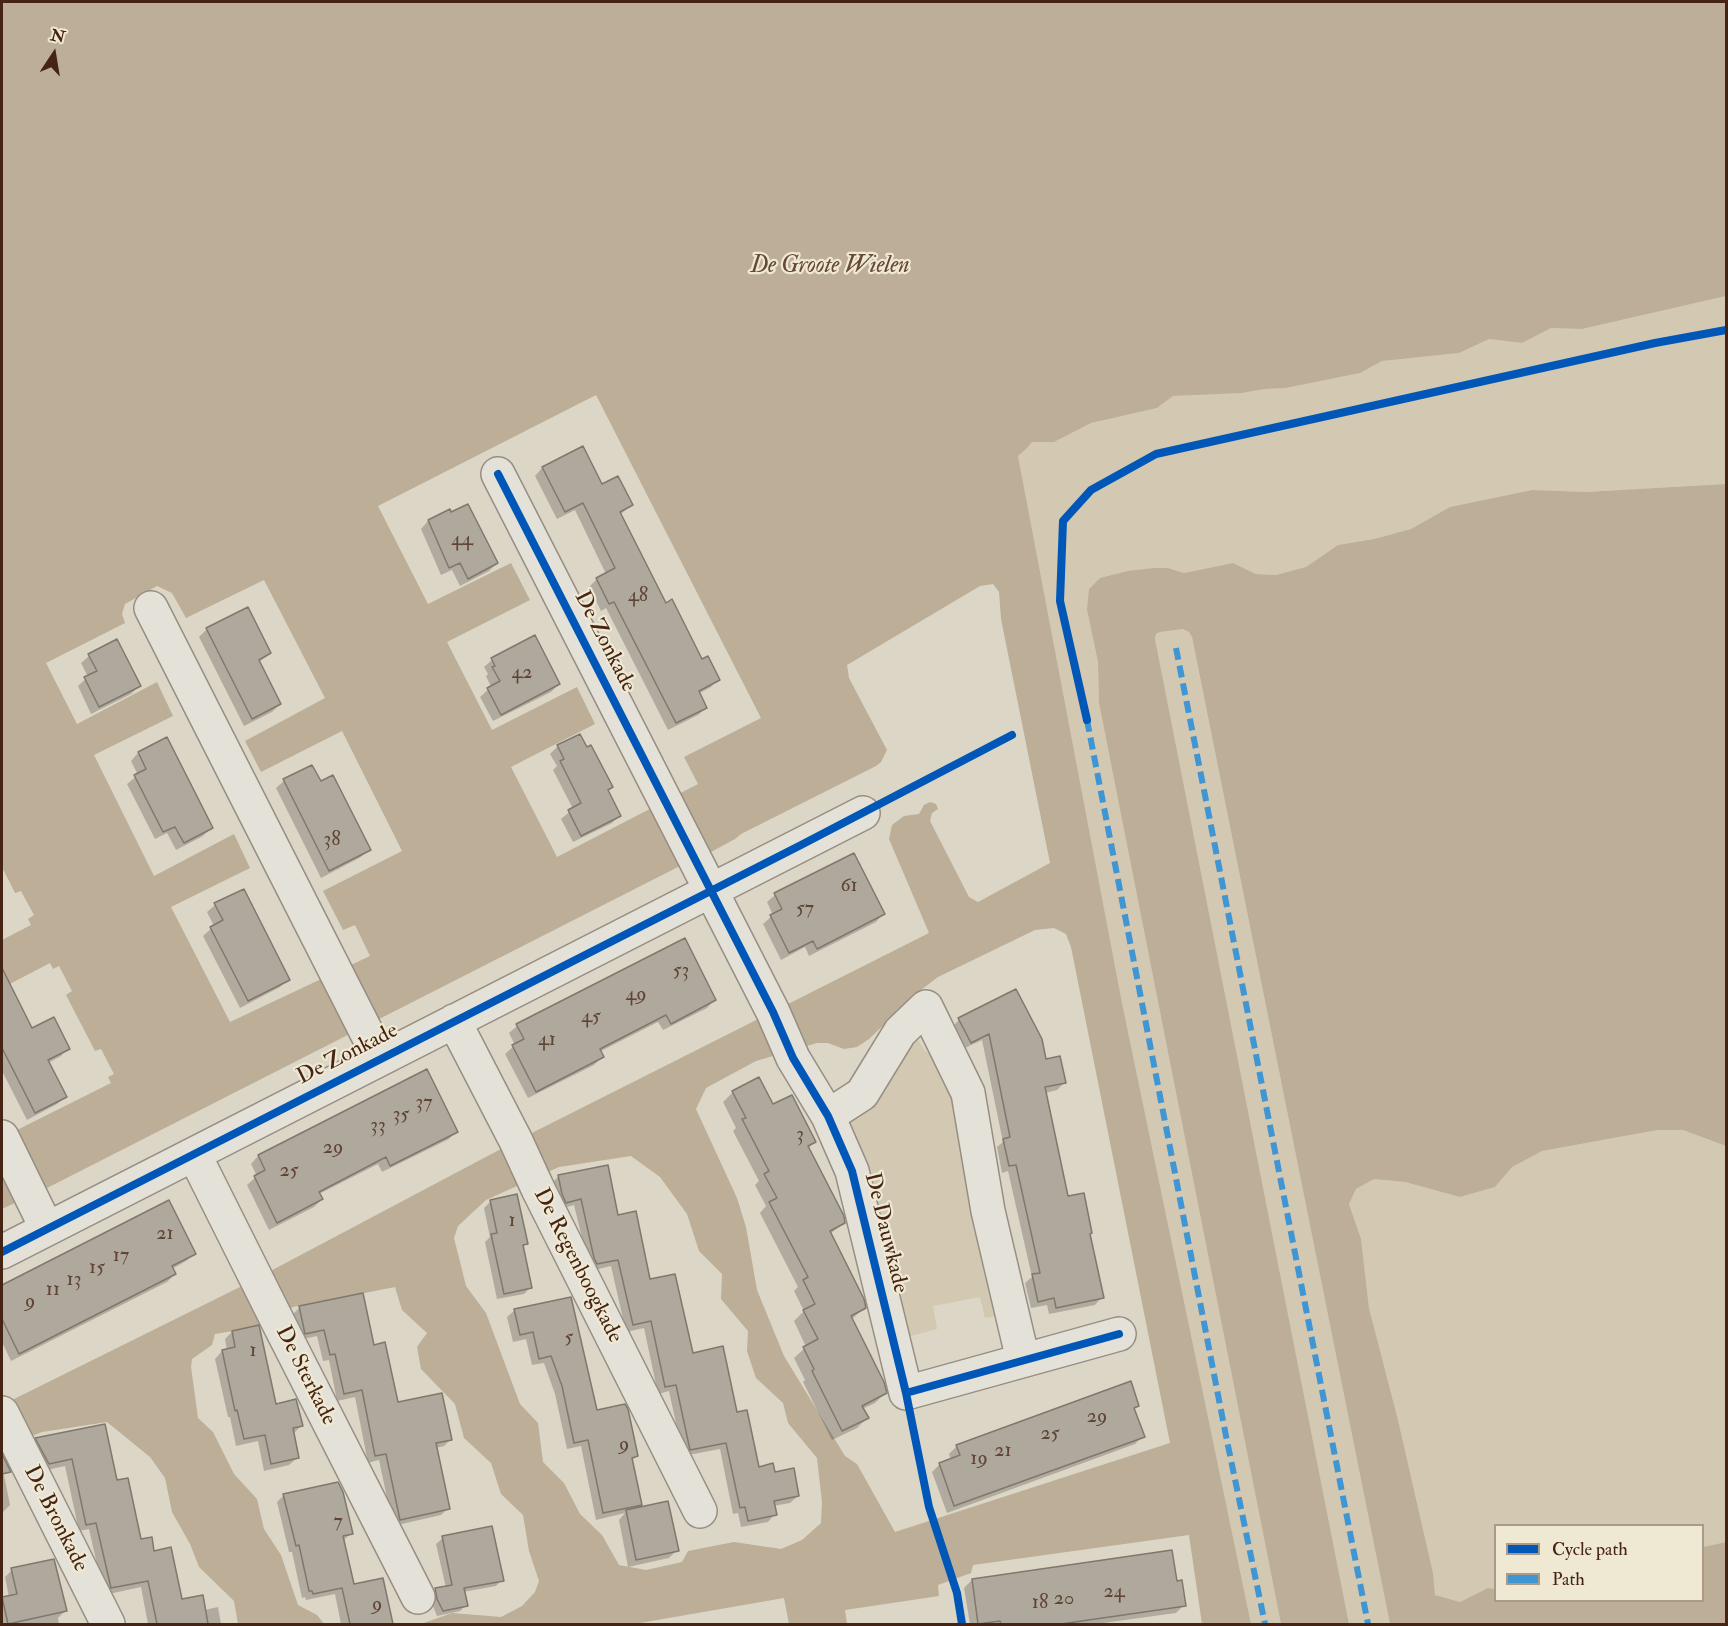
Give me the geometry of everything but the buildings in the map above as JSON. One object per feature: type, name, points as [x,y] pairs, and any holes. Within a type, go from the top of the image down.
[{"type":"street","name":"De Zonkade","points":[[498,474],[705,879]]},
{"type":"street","name":"De Zonkade","points":[[151,608],[375,1050]]},
{"type":"street","name":"De Zonkade","points":[[2,1252],[42,1220],[194,1154],[375,1050],[454,1021],[705,879],[863,813]]},
{"type":"street","name":"De Dauwkade","points":[[705,879],[773,1012],[793,1058],[828,1116],[852,1171],[906,1393],[1119,1334]]},
{"type":"street","points":[[828,1116],[862,1094],[900,1032],[926,1007],[968,1093],[988,1211],[1023,1360]]},
{"type":"street","name":"De Regenboogkade","points":[[454,1021],[700,1511]]},
{"type":"street","points":[[2,1137],[42,1220]]},
{"type":"street","name":"De Sterkade","points":[[194,1154],[418,1597]]},
{"type":"street","name":"De Bronkade","points":[[2,1413],[108,1624]]},
{"type":"shaded area","points":[[1726,296],[1726,484],[1586,492],[1532,490],[1450,507],[1411,529],[1374,539],[1338,545],[1306,567],[1276,575],[1256,574],[1233,563],[1184,573],[1168,568],[1087,610],[1098,662],[1099,703],[1281,1624],[1251,1624],[1122,1003],[1018,456],[1031,442],[1054,442],[1091,423],[1157,408],[1173,396],[1242,393],[1286,388],[1360,373],[1382,361],[1459,353],[1489,339],[1522,343],[1551,328],[1582,329]]},
{"type":"shaded area","points":[[1183,629],[1192,637],[1390,1624],[1349,1624],[1155,639],[1156,634],[1160,632]]},
{"type":"shaded area","points":[[913,1032],[925,1051],[937,1057],[957,1098],[1002,1315],[985,1318],[980,1297],[933,1306],[937,1329],[907,1337],[843,1122]]},
{"type":"shaded area","points":[[1659,1130],[1683,1130],[1726,1146],[1726,1542],[1704,1547],[1704,1524],[1494,1524],[1494,1589],[1488,1588],[1460,1602],[1435,1595],[1433,1573],[1398,1420],[1369,1308],[1361,1239],[1349,1204],[1356,1189],[1374,1179],[1405,1182],[1460,1197],[1495,1187],[1512,1166],[1542,1151]]},
{"type":"water","name":"De Groote Wielen","points":[[2,2],[1726,2],[1726,296],[1582,329],[1551,328],[1522,343],[1489,339],[1459,353],[1382,361],[1360,373],[1286,388],[1242,393],[1173,396],[1157,408],[1091,423],[1054,442],[1032,442],[1018,456],[1122,1003],[1251,1624],[1202,1624],[1189,1535],[973,1565],[971,1573],[938,1585],[939,1596],[845,1610],[847,1624],[789,1624],[784,1598],[634,1624],[421,1624],[452,1613],[501,1617],[522,1606],[535,1592],[539,1581],[529,1551],[523,1515],[501,1494],[491,1463],[464,1438],[455,1404],[421,1369],[417,1347],[427,1333],[402,1310],[395,1287],[293,1307],[256,1327],[215,1334],[212,1345],[192,1359],[191,1367],[198,1418],[213,1432],[234,1474],[257,1499],[264,1529],[281,1555],[298,1605],[317,1615],[324,1624],[238,1624],[234,1601],[199,1567],[190,1544],[172,1512],[165,1478],[150,1457],[107,1422],[42,1432],[2,1448],[2,1405],[246,1284],[516,1141],[929,933],[889,839],[892,825],[904,816],[919,814],[924,805],[930,802],[936,804],[938,809],[932,813],[930,821],[969,897],[978,902],[1050,863],[1001,619],[999,592],[993,584],[980,586],[847,665],[849,678],[887,750],[881,762],[876,766],[741,834],[711,852],[2,1209],[2,1140],[15,1131],[111,1083],[108,1077],[114,1074],[101,1049],[95,1051],[66,995],[72,991],[59,966],[53,969],[50,963],[2,988],[2,940],[31,925],[28,919],[34,915],[21,891],[15,893],[2,867]],"holes":[[[596,395],[761,718],[684,757],[698,784],[557,857],[511,767],[595,724],[577,687],[492,730],[447,642],[530,600],[511,563],[428,604],[378,506]],[[264,580],[325,698],[245,741],[261,772],[342,731],[402,851],[323,891],[343,930],[355,925],[370,956],[230,1022],[171,907],[250,868],[234,834],[154,876],[94,755],[173,716],[157,682],[77,724],[46,663],[125,623],[122,614],[125,604],[157,586],[172,593],[186,618]],[[1054,928],[1066,934],[1071,947],[1170,1443],[895,1532],[857,1464],[845,1456],[784,1356],[757,1290],[746,1227],[737,1198],[696,1109],[706,1088],[756,1061],[817,1043],[828,1043],[844,1049],[857,1047],[938,977],[1035,930]],[[631,1156],[660,1177],[687,1214],[699,1251],[722,1274],[721,1299],[748,1331],[747,1351],[756,1378],[783,1403],[788,1423],[817,1458],[822,1502],[821,1523],[802,1540],[781,1549],[734,1542],[688,1551],[682,1562],[646,1570],[619,1565],[602,1535],[580,1514],[564,1483],[543,1462],[538,1423],[520,1404],[486,1313],[466,1286],[454,1238],[458,1226],[486,1200],[559,1167]]]},
{"type":"water","points":[[1726,484],[1726,1146],[1683,1130],[1658,1130],[1542,1151],[1512,1167],[1495,1187],[1460,1197],[1405,1182],[1374,1179],[1356,1189],[1349,1204],[1361,1239],[1369,1308],[1398,1420],[1433,1573],[1435,1595],[1460,1602],[1488,1588],[1494,1589],[1494,1602],[1704,1602],[1704,1547],[1726,1542],[1726,1624],[1390,1624],[1192,637],[1183,629],[1160,632],[1156,634],[1155,639],[1349,1624],[1281,1624],[1099,703],[1098,662],[1087,610],[1089,589],[1100,578],[1128,571],[1155,568],[1168,568],[1184,573],[1233,563],[1256,574],[1276,575],[1306,567],[1338,545],[1374,539],[1411,529],[1450,507],[1532,490],[1586,492]]},
{"type":"marked path","points":[[1176,648],[1368,1624]]},
{"type":"marked path","points":[[1087,720],[1226,1436],[1265,1624]]},
{"type":"cycle path","points":[[1087,720],[1060,601],[1063,521],[1091,490],[1156,454],[1655,343],[1726,330]]},
{"type":"cycle path","points":[[498,474],[773,1012],[793,1058],[828,1116],[852,1171],[906,1393],[1119,1334]]},
{"type":"cycle path","points":[[2,1252],[1012,735]]},
{"type":"cycle path","points":[[906,1393],[929,1507],[957,1593],[962,1624]]}]
